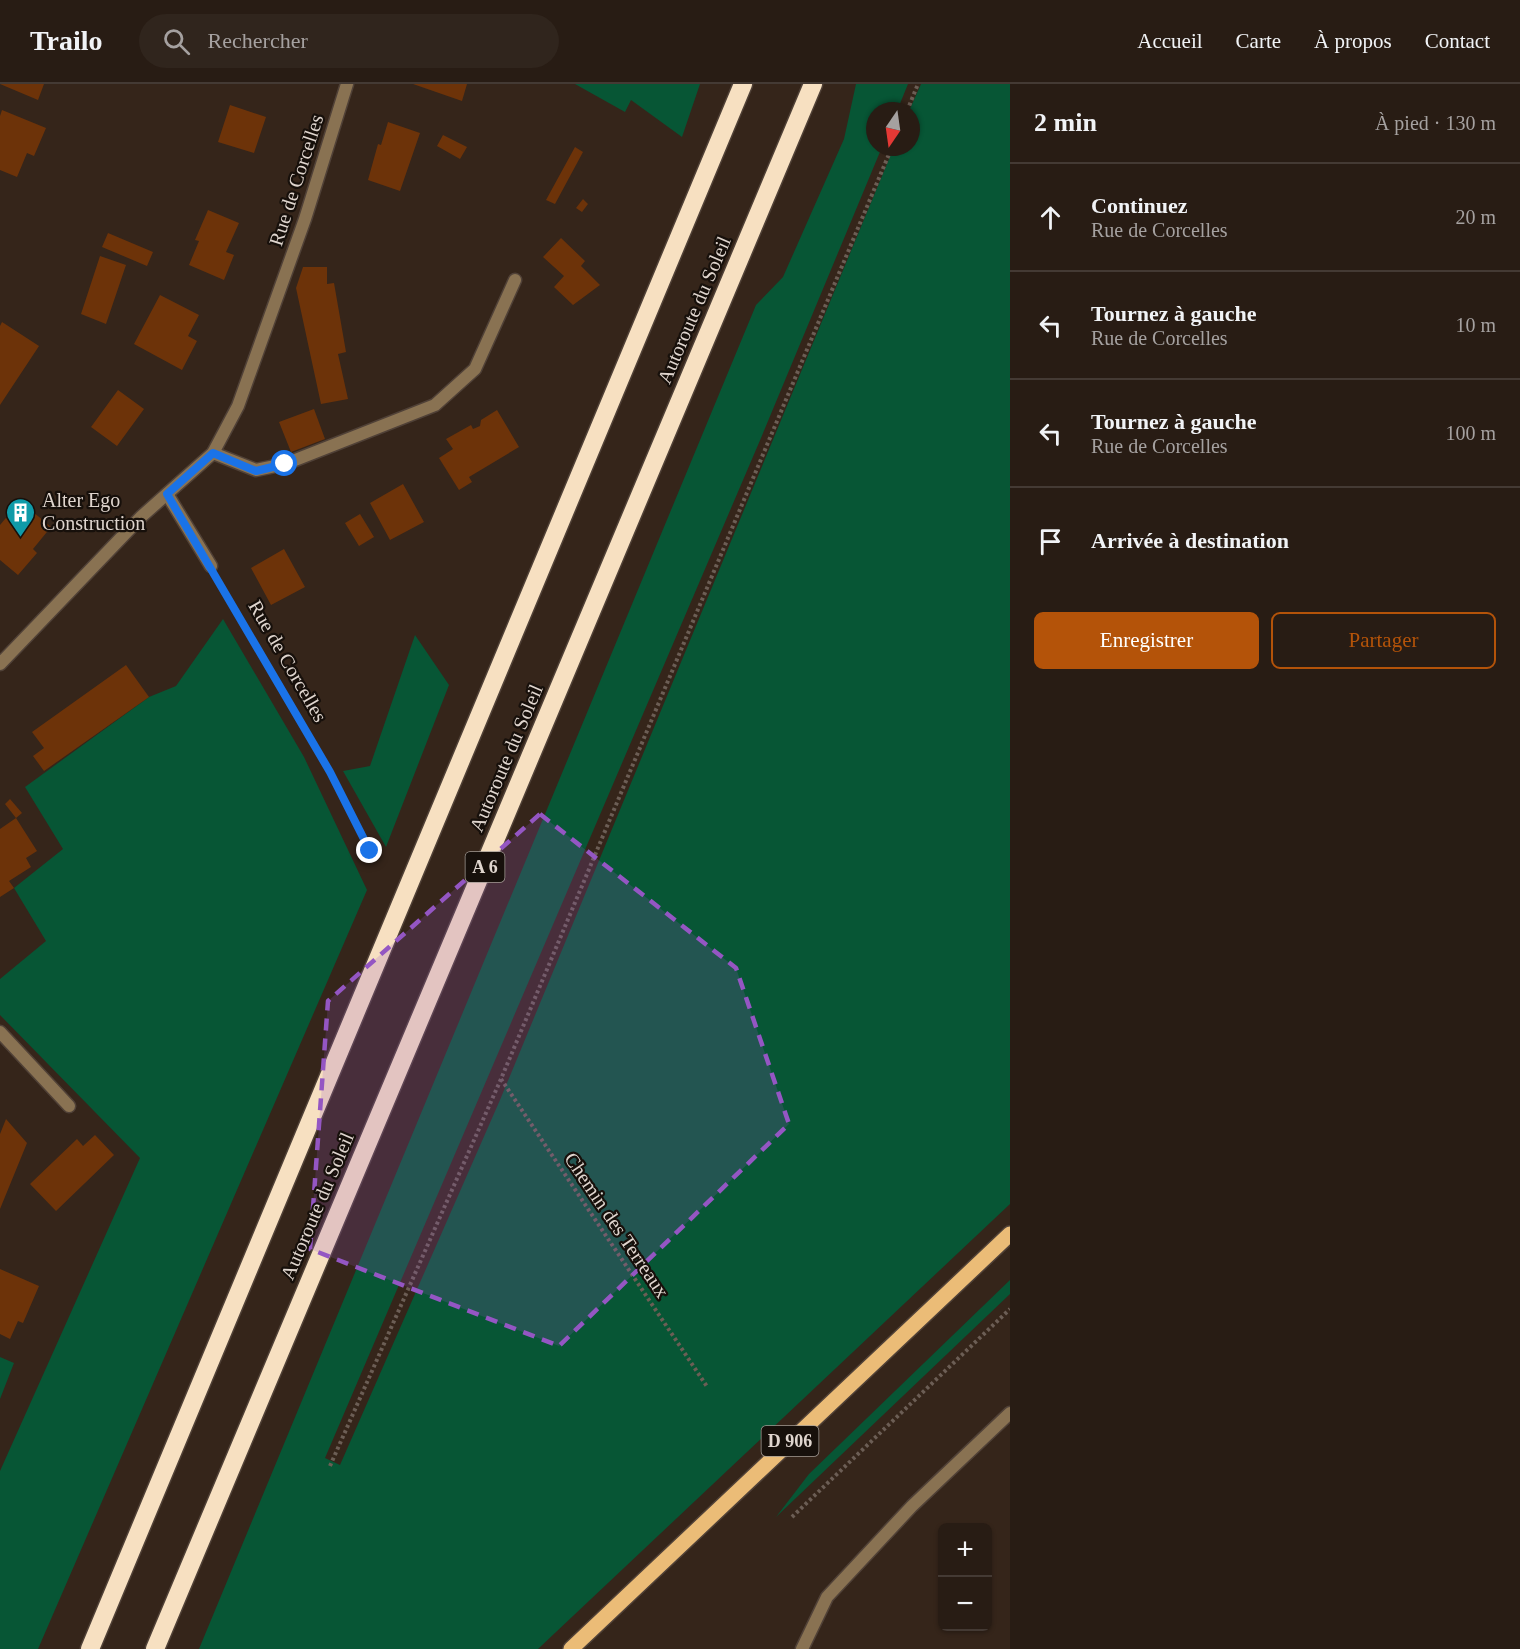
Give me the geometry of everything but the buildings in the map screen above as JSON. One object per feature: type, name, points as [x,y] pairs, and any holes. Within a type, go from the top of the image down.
[{"type":"highway","name":"Autoroute du Soleil","points":[[90,1649],[743,84]]},
{"type":"highway","name":"Autoroute du Soleil","points":[[155,1649],[813,84]]},
{"type":"main road","name":"D 906","points":[[571,1649],[1010,1234]]},
{"type":"street","name":"Rue de Corcelles","points":[[0,664],[142,516],[213,453],[238,406],[305,219],[347,84]]},
{"type":"street","points":[[213,453],[256,471],[285,464],[435,405],[475,369],[515,280]]},
{"type":"street","points":[[167,494],[211,566]]},
{"type":"street","points":[[0,1032],[69,1106]]},
{"type":"street","points":[[802,1649],[827,1597],[912,1506],[1010,1413]]},
{"type":"path","points":[[911,102],[918,84]]},
{"type":"path","points":[[330,1466],[501,1079],[888,156]]},
{"type":"path","name":"Rue de Corcelles","points":[[211,566],[330,772],[370,851]]},
{"type":"path","name":"Chemin des Terreaux","points":[[501,1079],[708,1388]]},
{"type":"path","points":[[792,1517],[1010,1309]]},
{"type":"highlighted area","points":[[540,814],[736,968],[789,1124],[559,1346],[310,1249],[328,1001]]},
{"type":"green space","points":[[575,84],[700,84],[682,137],[631,100],[625,112]]},
{"type":"green space","points":[[856,84],[908,84],[901,102],[866,102],[866,156],[878,156],[761,438],[325,1458],[340,1465],[500,1100],[890,156],[920,156],[920,102],[913,102],[921,84],[1010,84],[1010,1204],[538,1649],[199,1649],[756,305],[783,277],[844,139]]},
{"type":"green space","points":[[223,619],[304,757],[367,890],[38,1649],[0,1649],[0,1471],[140,1158],[0,1015],[0,979],[46,941],[14,888],[63,849],[25,787],[149,697],[176,686]]},
{"type":"green space","points":[[415,635],[449,685],[386,847],[343,771],[370,766]]},
{"type":"green space","points":[[1010,1280],[1010,1294],[776,1517],[809,1474]]},
{"type":"green space","points":[[0,1357],[14,1363],[0,1399]]},
{"type":"place","name":"Alter Ego Construction","points":[[21,538]]},
{"type":"route","points":[[285,464],[256,471],[213,453],[167,494],[330,772],[370,851]]}]
